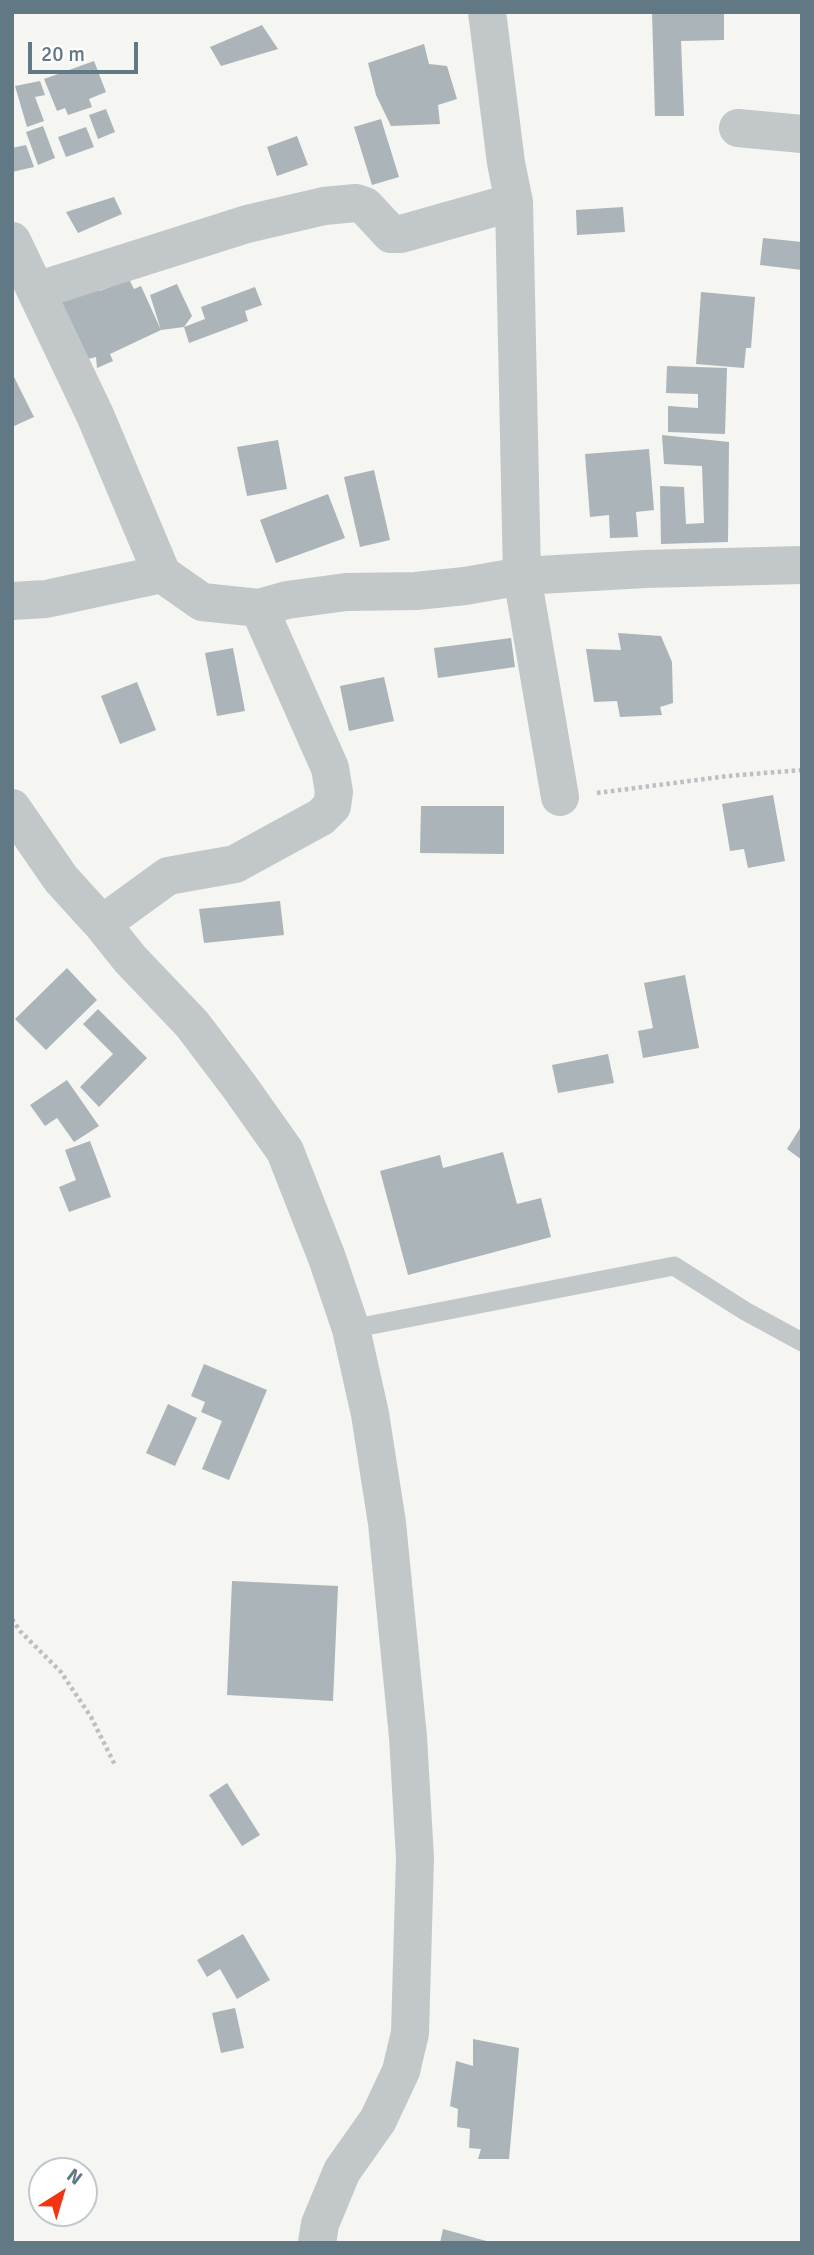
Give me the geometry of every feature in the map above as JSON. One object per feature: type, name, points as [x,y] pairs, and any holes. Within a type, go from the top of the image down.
[{"type":"street","points":[[487,12],[506,163],[514,202],[522,576],[560,797]]},
{"type":"street","points":[[738,128],[802,134]]},
{"type":"street","points":[[36,291],[247,224],[324,206],[356,203],[365,206],[391,234],[401,234],[514,202]]},
{"type":"street","points":[[12,241],[95,415],[162,574],[202,603],[259,608],[287,600],[346,592],[465,586],[522,576],[645,569],[802,565]]},
{"type":"street","points":[[12,601],[46,598],[162,574]]},
{"type":"street","points":[[102,924],[168,876],[235,864],[321,817],[332,806],[334,792],[330,768],[259,608]]},
{"type":"street","points":[[12,808],[61,879],[192,1024],[285,1151],[327,1258],[351,1329],[374,1441],[387,1523],[408,1737],[415,1858],[410,2033],[401,2071],[378,2120],[341,2171],[320,2224],[317,2243]]},
{"type":"lane","points":[[351,1329],[674,1266],[745,1311],[802,1342]]},
{"type":"path","points":[[560,797],[727,776],[802,770]]},
{"type":"path","points":[[12,1619],[20,1631],[61,1672],[91,1717],[115,1765]]},
{"type":"building","points":[[652,12],[724,12],[724,40],[681,41],[684,116],[655,116]]},
{"type":"building","points":[[262,25],[278,49],[221,66],[210,47]]},
{"type":"building","points":[[424,44],[429,64],[447,66],[457,99],[438,105],[440,124],[391,126],[376,95],[368,63]]},
{"type":"building","points":[[94,61],[106,92],[89,99],[92,107],[68,115],[65,108],[57,111],[44,79]]},
{"type":"building","points":[[40,81],[45,95],[35,97],[44,121],[27,127],[15,86]]},
{"type":"building","points":[[106,109],[115,132],[98,139],[89,115]]},
{"type":"building","points":[[381,119],[399,177],[372,185],[354,127]]},
{"type":"building","points":[[43,126],[55,158],[38,165],[26,132]]},
{"type":"building","points":[[86,127],[94,147],[66,157],[58,137]]},
{"type":"building","points":[[297,136],[308,165],[277,176],[267,147]]},
{"type":"building","points":[[26,145],[34,167],[12,172],[12,148]]},
{"type":"building","points":[[114,197],[122,214],[78,233],[66,212]]},
{"type":"building","points":[[623,207],[625,232],[577,235],[576,210]]},
{"type":"building","points":[[763,238],[802,242],[802,270],[760,265]]},
{"type":"building","points":[[129,279],[134,289],[141,286],[161,330],[110,354],[113,361],[97,368],[96,357],[88,359],[60,300],[96,283],[100,291]]},
{"type":"building","points":[[177,284],[192,316],[184,327],[161,330],[150,295]]},
{"type":"building","points":[[255,287],[262,305],[245,311],[248,321],[189,343],[184,327],[205,319],[201,307]]},
{"type":"building","points":[[701,292],[755,297],[751,348],[746,348],[744,368],[696,364]]},
{"type":"building","points":[[667,366],[727,368],[725,434],[668,432],[668,406],[698,408],[698,394],[666,393]]},
{"type":"building","points":[[14,377],[34,417],[12,427],[12,378]]},
{"type":"building","points":[[662,435],[729,442],[728,542],[661,544],[660,486],[684,487],[686,524],[704,523],[702,466],[664,464]]},
{"type":"building","points":[[278,440],[287,489],[247,496],[237,447]]},
{"type":"building","points":[[649,449],[654,510],[636,512],[638,537],[610,538],[609,515],[590,517],[585,454]]},
{"type":"building","points":[[374,470],[390,540],[360,547],[344,477]]},
{"type":"building","points":[[328,494],[345,538],[276,563],[260,520]]},
{"type":"building","points":[[618,633],[661,636],[672,662],[673,703],[660,707],[662,715],[620,717],[617,701],[594,702],[586,649],[621,650]]},
{"type":"building","points":[[511,638],[515,667],[438,678],[434,648]]},
{"type":"building","points":[[233,648],[245,711],[217,716],[205,653]]},
{"type":"building","points":[[384,677],[394,721],[349,731],[340,686]]},
{"type":"building","points":[[137,682],[156,730],[120,744],[101,696]]},
{"type":"building","points":[[773,795],[785,861],[748,868],[744,849],[730,851],[722,804]]},
{"type":"building","points":[[421,806],[504,806],[504,854],[420,853]]},
{"type":"building","points":[[280,901],[284,935],[204,943],[199,909]]},
{"type":"building","points":[[67,968],[97,1000],[46,1050],[15,1019]]},
{"type":"building","points":[[685,975],[699,1048],[643,1058],[638,1031],[653,1028],[644,983]]},
{"type":"building","points":[[98,1009],[147,1058],[99,1107],[80,1087],[113,1054],[83,1024]]},
{"type":"building","points":[[608,1054],[614,1083],[558,1093],[552,1065]]},
{"type":"building","points":[[67,1080],[99,1126],[74,1142],[57,1118],[45,1126],[30,1105]]},
{"type":"building","points":[[802,1125],[802,1160],[787,1149]]},
{"type":"building","points":[[90,1141],[111,1197],[69,1212],[59,1187],[76,1180],[65,1150]]},
{"type":"building","points":[[503,1152],[517,1204],[541,1198],[551,1237],[408,1275],[380,1171],[440,1155],[443,1168]]},
{"type":"building","points":[[204,1364],[267,1390],[229,1480],[202,1469],[222,1421],[201,1412],[205,1402],[191,1396]]},
{"type":"building","points":[[168,1404],[197,1418],[175,1466],[146,1453]]},
{"type":"building","points":[[232,1581],[338,1586],[333,1701],[227,1695]]},
{"type":"building","points":[[227,1783],[260,1835],[242,1846],[209,1795]]},
{"type":"building","points":[[243,1934],[270,1980],[237,1999],[220,1969],[207,1977],[197,1960]]},
{"type":"building","points":[[235,2008],[244,2048],[221,2053],[212,2013]]},
{"type":"building","points":[[473,2039],[519,2048],[509,2159],[478,2159],[481,2149],[469,2148],[470,2129],[457,2127],[458,2109],[450,2106],[456,2061],[473,2066]]},
{"type":"building","points":[[443,2229],[490,2242],[490,2243],[440,2243]]}]
